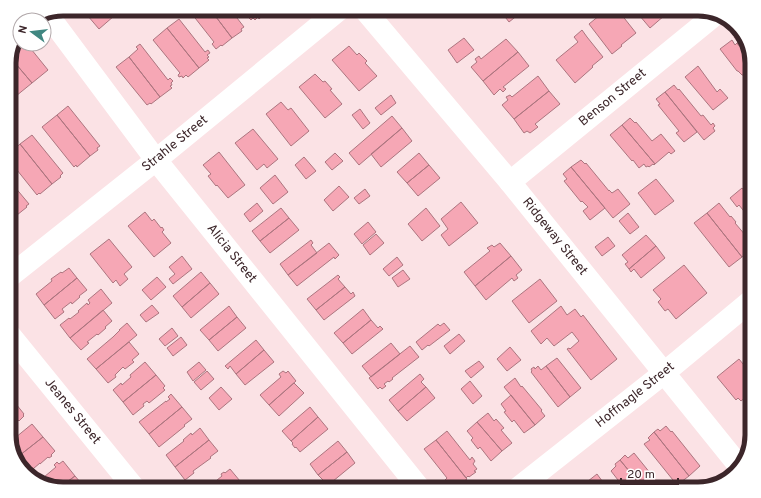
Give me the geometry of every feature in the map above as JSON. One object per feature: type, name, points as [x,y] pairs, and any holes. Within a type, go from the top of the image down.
[{"type":"street","name":"Strahle Street","points":[[16,271],[156,160],[331,16]]},
{"type":"street","name":"Ridgeway Street","points":[[370,16],[510,182],[736,463]]},
{"type":"street","name":"Benson Street","points":[[510,182],[711,18]]},
{"type":"street","name":"Alicia Street","points":[[52,20],[156,160],[414,482]]},
{"type":"street","name":"Hoffnagle Street","points":[[526,482],[664,373],[745,306]]},
{"type":"street","name":"Jeanes Street","points":[[16,343],[129,482]]},
{"type":"building","points":[[88,16],[114,16],[99,29]]},
{"type":"building","points":[[194,16],[215,16],[232,38],[216,49],[212,44],[214,42]]},
{"type":"building","points":[[215,16],[235,16],[244,27],[241,29],[242,31],[232,38]]},
{"type":"building","points":[[262,16],[255,20],[253,18],[251,20],[248,17]]},
{"type":"building","points":[[504,16],[516,16],[509,22]]},
{"type":"building","points":[[599,16],[623,16],[636,33],[612,54],[589,24]]},
{"type":"building","points":[[640,16],[664,16],[650,28]]},
{"type":"building","points":[[179,19],[205,52],[208,50],[210,53],[207,55],[209,60],[199,68],[167,28]]},
{"type":"building","points":[[167,28],[199,68],[188,77],[186,75],[183,78],[182,76],[179,77],[178,75],[180,73],[153,40]]},
{"type":"building","points":[[582,30],[603,57],[575,83],[556,60],[578,42],[574,37]]},
{"type":"building","points":[[736,36],[737,37],[743,50],[737,43],[738,42],[734,37]]},
{"type":"building","points":[[464,38],[474,50],[457,63],[448,50]]},
{"type":"building","points":[[506,39],[518,52],[483,81],[471,67],[477,62],[475,59],[479,56],[481,59]]},
{"type":"building","points":[[732,40],[735,45],[737,43],[743,50],[745,57],[745,75],[742,75],[737,71],[720,49]]},
{"type":"building","points":[[140,44],[168,80],[170,78],[173,81],[171,83],[172,85],[170,86],[172,88],[160,97],[129,57],[138,49],[136,47]]},
{"type":"building","points":[[349,46],[357,55],[359,53],[367,61],[365,63],[377,76],[359,91],[332,60]]},
{"type":"building","points":[[18,52],[33,52],[48,70],[32,83],[16,64]]},
{"type":"building","points":[[518,52],[529,66],[503,87],[506,89],[503,92],[500,89],[494,95],[483,81]]},
{"type":"building","points":[[129,57],[160,97],[151,104],[150,103],[147,105],[116,67]]},
{"type":"building","points":[[16,64],[32,83],[16,96]]},
{"type":"building","points":[[698,66],[717,92],[720,89],[728,98],[713,110],[685,77]]},
{"type":"building","points":[[315,74],[323,82],[325,81],[332,89],[330,90],[342,104],[325,118],[299,87]]},
{"type":"building","points":[[538,76],[549,91],[514,119],[502,105],[508,100],[506,97],[510,95],[512,97]]},
{"type":"building","points":[[674,85],[701,116],[703,115],[711,125],[713,123],[715,126],[713,128],[715,131],[704,140],[665,92]]},
{"type":"building","points":[[549,91],[560,104],[535,124],[538,127],[530,133],[527,131],[524,133],[514,119]]},
{"type":"building","points":[[665,92],[697,132],[684,142],[676,133],[679,131],[658,105],[660,104],[656,99]]},
{"type":"building","points":[[391,95],[396,103],[381,115],[375,108]]},
{"type":"building","points":[[281,102],[288,110],[291,108],[309,131],[291,146],[266,114]]},
{"type":"building","points":[[68,106],[100,146],[97,148],[98,150],[90,156],[57,115]]},
{"type":"building","points":[[360,109],[370,123],[363,129],[352,115]]},
{"type":"building","points":[[57,115],[90,156],[77,167],[76,165],[74,167],[42,127]]},
{"type":"building","points":[[392,116],[402,128],[359,165],[349,153]]},
{"type":"building","points":[[630,118],[635,123],[636,122],[652,141],[661,134],[675,151],[671,154],[669,152],[655,164],[622,125]]},
{"type":"building","points":[[622,125],[655,164],[654,165],[653,164],[646,167],[644,164],[639,168],[610,135]]},
{"type":"building","points":[[402,128],[412,141],[381,167],[371,154]]},
{"type":"building","points":[[253,129],[278,159],[267,168],[264,164],[257,170],[235,143]]},
{"type":"building","points":[[32,135],[63,173],[60,176],[61,177],[52,184],[20,144]]},
{"type":"building","points":[[20,144],[52,184],[40,194],[39,193],[37,195],[16,169],[16,148]]},
{"type":"building","points":[[219,152],[245,185],[228,198],[208,176],[211,174],[203,165]]},
{"type":"building","points":[[335,153],[343,161],[332,170],[325,162]]},
{"type":"building","points":[[419,153],[429,165],[407,183],[397,172]]},
{"type":"building","points":[[304,157],[316,171],[306,179],[295,165]]},
{"type":"building","points":[[581,160],[585,164],[586,163],[609,191],[612,193],[618,189],[630,204],[613,218],[571,167]]},
{"type":"building","points":[[429,165],[440,178],[418,196],[407,183]]},
{"type":"building","points":[[571,167],[605,208],[590,220],[583,211],[588,207],[582,201],[581,202],[564,181],[567,179],[563,174]]},
{"type":"building","points":[[275,175],[288,192],[273,204],[260,188]]},
{"type":"building","points":[[656,179],[674,201],[655,215],[638,193]]},
{"type":"building","points":[[339,186],[349,197],[333,211],[324,200]]},
{"type":"building","points":[[16,188],[29,204],[17,215],[16,214]]},
{"type":"building","points":[[742,188],[745,192],[745,212],[739,205],[737,207],[730,198]]},
{"type":"building","points":[[365,189],[370,196],[359,204],[354,198]]},
{"type":"building","points":[[461,202],[478,223],[449,246],[441,235],[448,229],[441,219]]},
{"type":"building","points":[[257,203],[263,211],[250,222],[244,214]]},
{"type":"building","points":[[719,203],[730,217],[731,216],[745,235],[745,255],[742,257],[707,213]]},
{"type":"building","points":[[281,208],[289,218],[260,241],[252,231]]},
{"type":"building","points":[[426,208],[440,226],[422,241],[408,224]]},
{"type":"building","points":[[145,212],[152,221],[154,219],[161,228],[162,227],[164,230],[162,232],[171,243],[154,257],[128,226]]},
{"type":"building","points":[[628,213],[639,227],[630,234],[619,221]]},
{"type":"building","points":[[707,213],[742,257],[729,267],[694,223]]},
{"type":"building","points":[[289,218],[299,230],[270,253],[260,241]]},
{"type":"building","points":[[368,222],[376,232],[362,244],[354,234]]},
{"type":"building","points":[[376,234],[384,243],[370,255],[363,245]]},
{"type":"building","points":[[646,235],[656,246],[629,269],[625,264],[628,262],[622,255]]},
{"type":"building","points":[[608,237],[615,246],[602,256],[595,247]]},
{"type":"building","points":[[109,239],[132,267],[124,274],[128,279],[120,286],[116,280],[113,283],[90,254]]},
{"type":"building","points":[[311,240],[313,243],[311,245],[317,253],[288,275],[280,264]]},
{"type":"building","points":[[329,243],[339,255],[335,259],[334,257],[297,286],[288,275]]},
{"type":"building","points":[[500,243],[511,256],[475,286],[464,272],[490,251],[487,248],[492,245],[494,247]]},
{"type":"building","points":[[656,246],[665,258],[641,278],[634,269],[631,272],[629,269]]},
{"type":"building","points":[[182,256],[192,269],[173,284],[169,279],[175,274],[169,267]]},
{"type":"building","points":[[511,256],[522,270],[516,275],[518,278],[514,281],[512,278],[486,300],[475,286]]},
{"type":"building","points":[[397,257],[403,265],[389,276],[383,269]]},
{"type":"building","points":[[684,265],[707,293],[676,319],[668,309],[665,311],[658,302],[661,299],[653,290]]},
{"type":"building","points":[[69,268],[77,278],[44,305],[36,294],[52,281],[51,279]]},
{"type":"building","points":[[403,270],[410,279],[398,287],[392,278]]},
{"type":"building","points":[[201,272],[210,283],[182,307],[173,296]]},
{"type":"building","points":[[338,275],[340,277],[338,279],[345,287],[316,310],[307,299]]},
{"type":"building","points":[[157,277],[166,287],[151,300],[142,290]]},
{"type":"building","points":[[77,278],[87,290],[72,304],[71,302],[62,309],[64,312],[55,319],[44,305]]},
{"type":"building","points":[[540,279],[557,301],[529,323],[512,301]]},
{"type":"building","points":[[210,283],[219,294],[191,318],[182,307]]},
{"type":"building","points":[[345,287],[351,294],[353,292],[355,296],[324,320],[316,310]]},
{"type":"building","points":[[101,289],[112,303],[70,338],[60,325],[79,312],[78,311],[87,303],[88,305],[90,303],[88,300]]},
{"type":"building","points":[[152,305],[159,313],[146,322],[140,315]]},
{"type":"building","points":[[229,306],[237,317],[209,340],[200,330]]},
{"type":"building","points":[[561,306],[567,315],[575,309],[581,317],[583,315],[617,359],[591,380],[567,349],[570,349],[579,341],[572,332],[554,346],[547,338],[541,344],[531,331]]},
{"type":"building","points":[[363,309],[371,320],[343,343],[334,333]]},
{"type":"building","points":[[103,310],[112,321],[98,335],[97,334],[87,342],[89,343],[81,350],[70,338]]},
{"type":"building","points":[[237,317],[246,328],[218,351],[209,340]]},
{"type":"building","points":[[371,320],[378,328],[380,326],[383,329],[352,354],[343,343]]},
{"type":"building","points":[[127,323],[137,335],[96,369],[87,359]]},
{"type":"building","points":[[444,323],[450,330],[422,350],[416,342],[438,324],[440,326]]},
{"type":"building","points":[[172,328],[178,336],[165,346],[159,339]]},
{"type":"building","points":[[459,334],[465,341],[450,354],[444,346]]},
{"type":"building","points":[[181,337],[187,345],[173,356],[167,348]]},
{"type":"building","points":[[256,340],[264,350],[236,374],[230,366],[228,369],[225,366]]},
{"type":"building","points":[[129,342],[139,354],[132,360],[134,362],[125,369],[123,367],[115,375],[116,377],[108,383],[96,369]]},
{"type":"building","points":[[391,343],[400,354],[371,377],[362,366]]},
{"type":"building","points":[[410,346],[419,357],[392,378],[393,379],[384,384],[386,386],[382,389],[380,387],[378,389],[369,378]]},
{"type":"building","points":[[510,347],[521,360],[507,371],[497,359]]},
{"type":"building","points":[[264,350],[274,362],[245,385],[236,374]]},
{"type":"building","points":[[557,358],[581,388],[570,397],[546,366]]},
{"type":"building","points":[[739,359],[745,366],[745,398],[741,401],[738,398],[736,400],[717,377]]},
{"type":"building","points":[[479,361],[484,367],[471,378],[465,371]]},
{"type":"building","points":[[145,362],[156,375],[123,402],[113,390],[121,383],[122,385],[131,377],[130,375]]},
{"type":"building","points":[[199,362],[206,370],[193,381],[187,372]]},
{"type":"building","points":[[538,366],[541,370],[546,366],[570,397],[558,407],[531,372],[531,369],[534,367],[535,369]]},
{"type":"building","points":[[207,371],[214,379],[201,390],[194,382]]},
{"type":"building","points":[[283,371],[286,373],[288,371],[296,381],[269,405],[260,395],[281,377],[279,374]]},
{"type":"building","points":[[420,374],[424,379],[421,382],[426,387],[398,411],[389,400]]},
{"type":"building","points":[[156,375],[165,386],[163,388],[165,390],[149,403],[147,401],[143,404],[144,406],[133,415],[123,402]]},
{"type":"building","points":[[515,378],[521,387],[522,386],[542,410],[541,411],[545,416],[535,425],[504,387]]},
{"type":"building","points":[[470,381],[482,396],[473,404],[461,389]]},
{"type":"building","points":[[294,383],[304,393],[279,416],[269,405]]},
{"type":"building","points":[[221,387],[232,399],[219,410],[209,398]]},
{"type":"building","points":[[426,387],[435,398],[407,421],[398,411]]},
{"type":"building","points":[[171,394],[182,407],[149,434],[139,422],[170,399],[168,397]]},
{"type":"building","points":[[511,395],[535,425],[524,433],[514,420],[512,422],[504,412],[506,411],[501,404]]},
{"type":"building","points":[[16,404],[24,414],[19,421],[16,421]]},
{"type":"building","points":[[182,407],[192,419],[159,447],[149,434]]},
{"type":"building","points":[[310,407],[318,417],[291,441],[282,431]]},
{"type":"building","points":[[488,413],[494,421],[496,419],[504,428],[501,430],[512,443],[502,451],[477,422]]},
{"type":"building","points":[[318,417],[328,429],[300,452],[296,447],[295,448],[291,441]]},
{"type":"building","points":[[477,422],[502,451],[491,461],[480,447],[478,449],[471,440],[473,438],[467,431]]},
{"type":"building","points":[[32,424],[43,437],[21,455],[16,437]]},
{"type":"building","points":[[666,426],[671,432],[672,431],[700,466],[689,476],[654,432],[658,429],[660,431]]},
{"type":"building","points":[[200,428],[209,440],[175,467],[166,455],[184,441],[183,440],[191,433],[192,435]]},
{"type":"building","points":[[447,431],[470,460],[472,457],[475,461],[473,464],[477,469],[474,471],[476,472],[469,477],[468,476],[466,478],[436,440]]},
{"type":"building","points":[[654,432],[689,476],[681,482],[675,482],[644,444],[650,440],[648,438]]},
{"type":"building","points":[[43,437],[55,451],[51,455],[52,456],[49,458],[48,457],[32,470],[22,459],[21,455]]},
{"type":"building","points":[[209,440],[218,451],[193,471],[194,473],[185,480],[175,467]]},
{"type":"building","points":[[436,440],[467,479],[462,482],[446,482],[445,480],[447,478],[424,449]]},
{"type":"building","points":[[338,441],[347,452],[318,475],[310,464]]},
{"type":"building","points":[[347,452],[355,463],[332,482],[320,482],[323,480],[318,475]]},
{"type":"building","points":[[634,453],[657,482],[638,482],[620,460],[625,455],[628,458]]},
{"type":"building","points":[[620,460],[638,482],[620,482],[611,471],[616,466],[615,464]]},
{"type":"building","points":[[63,461],[75,476],[67,482],[48,480],[43,478],[56,467],[54,465],[57,462],[59,464]]},
{"type":"building","points":[[230,469],[240,481],[215,482],[222,476],[221,474],[224,472],[225,473]]},
{"type":"building","points":[[597,474],[603,482],[587,482]]},
{"type":"building","points":[[75,476],[80,482],[67,482]]}]
